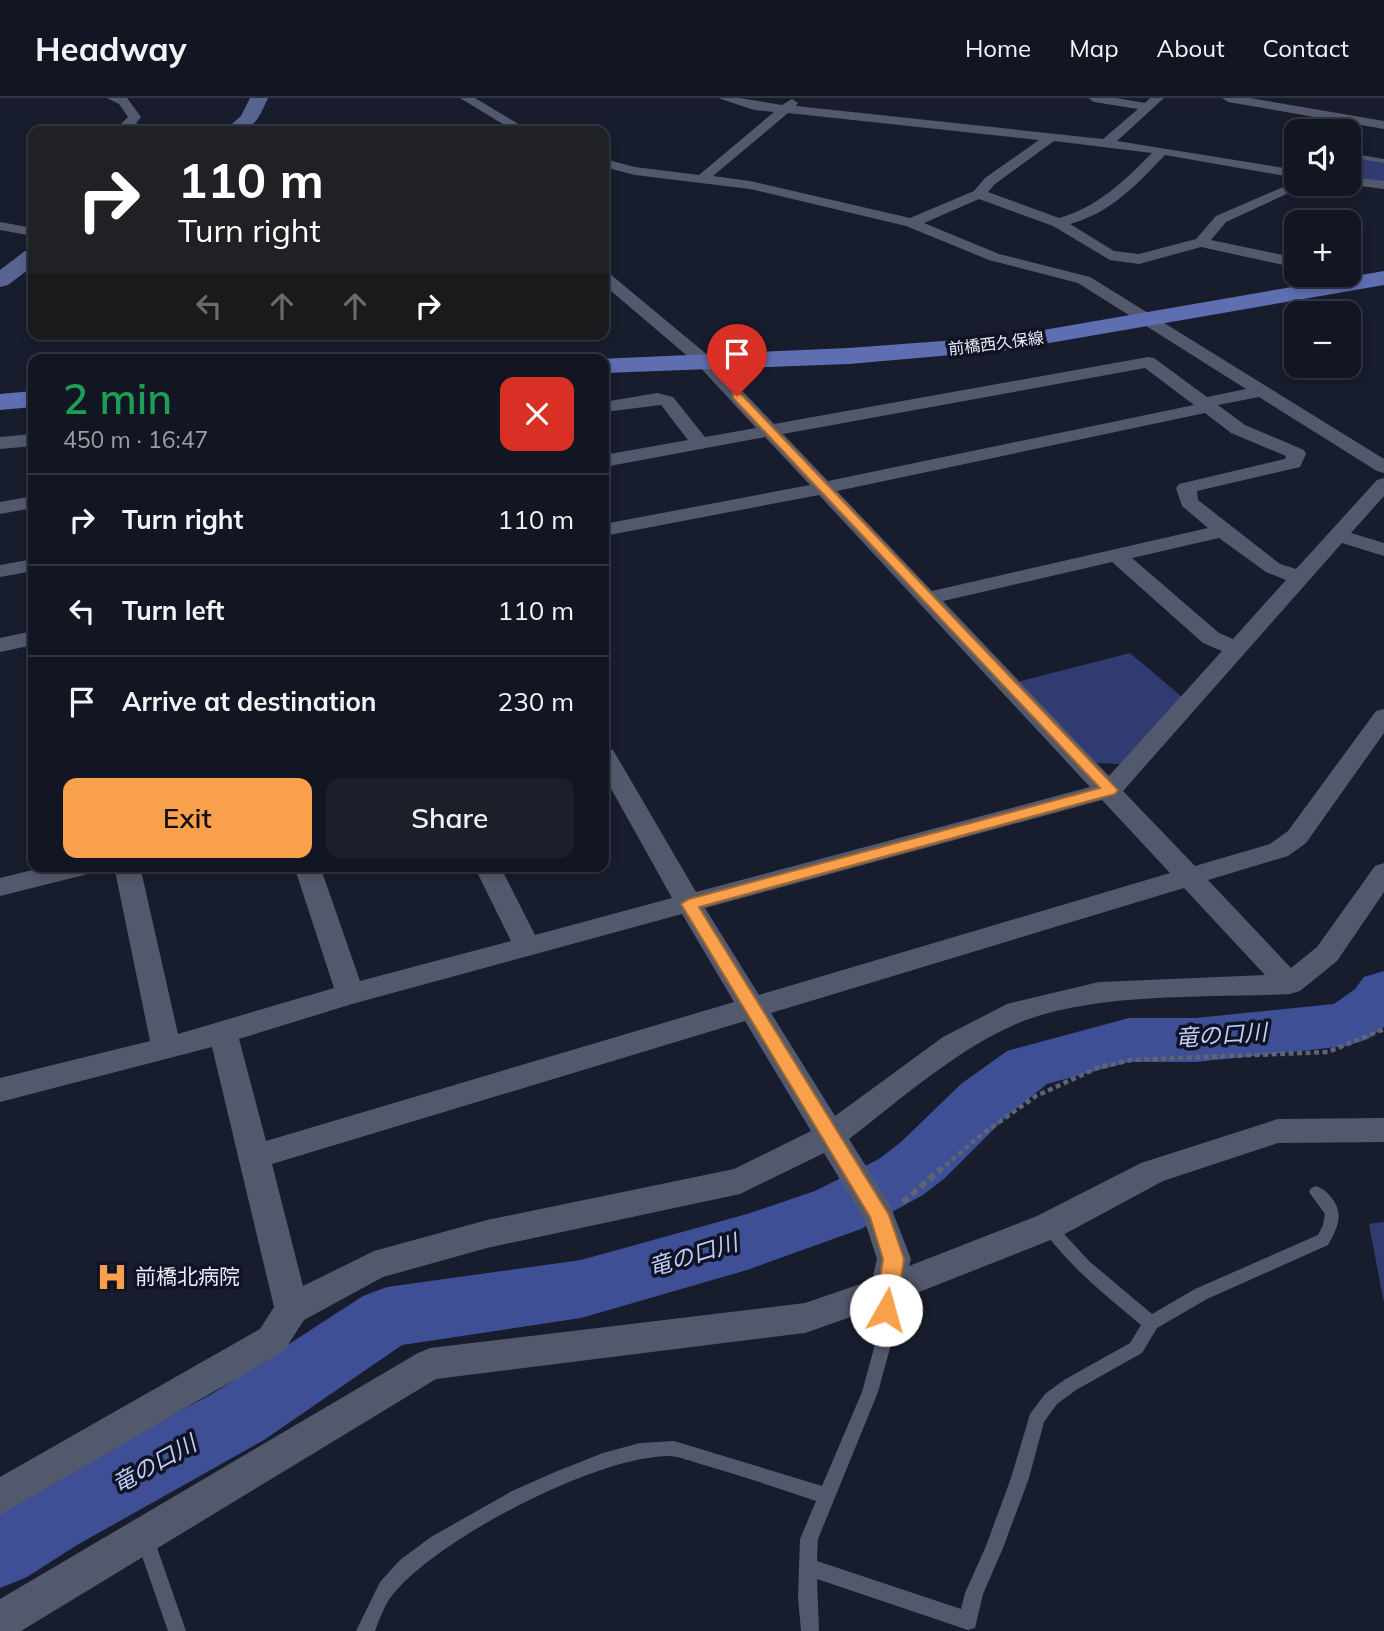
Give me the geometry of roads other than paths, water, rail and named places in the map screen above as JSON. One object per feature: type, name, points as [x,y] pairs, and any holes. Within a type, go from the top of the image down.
[{"type":"main road","name":"前橋西久保線","points":[[1361,279],[1384,278]]},
{"type":"main road","name":"前橋西久保線","points":[[609,365],[925,351],[1009,343],[1150,320],[1305,287]]},
{"type":"main road","points":[[0,402],[28,399]]},
{"type":"street","points":[[113,98],[123,102],[135,117],[127,125],[131,126]]},
{"type":"street","points":[[239,126],[248,119],[259,98]]},
{"type":"street","points":[[466,98],[514,126]]},
{"type":"street","points":[[724,98],[759,107],[862,115],[1162,150],[1284,172]]},
{"type":"street","points":[[703,178],[799,98]]},
{"type":"street","points":[[1094,98],[1153,102]]},
{"type":"street","points":[[1228,98],[1384,125]]},
{"type":"street","points":[[1107,143],[1153,102]]},
{"type":"street","points":[[911,223],[979,194],[990,181],[1051,137]]},
{"type":"street","points":[[1058,223],[1072,220],[1116,198],[1162,150]]},
{"type":"street","points":[[609,164],[635,171],[750,185],[911,223],[994,257],[1084,280],[1384,467]]},
{"type":"street","points":[[1361,182],[1384,184]]},
{"type":"street","points":[[1201,242],[1221,219],[1244,206],[1266,201],[1284,185]]},
{"type":"street","points":[[979,194],[1058,223],[1110,255],[1139,258],[1201,242],[1284,260]]},
{"type":"street","points":[[0,226],[28,231]]},
{"type":"street","points":[[0,280],[28,260]]},
{"type":"street","points":[[609,281],[704,361],[1290,984]]},
{"type":"street","points":[[609,460],[1148,362],[1238,429],[1297,454],[1293,463],[1186,488],[1189,502],[1223,531],[1272,568],[1300,578]]},
{"type":"street","points":[[609,529],[824,488],[1262,391]]},
{"type":"street","points":[[609,406],[657,398],[667,401],[701,444]]},
{"type":"street","points":[[0,443],[28,440]]},
{"type":"street","points":[[0,1090],[223,1033],[350,994],[1110,790],[1384,484]]},
{"type":"street","points":[[0,508],[28,503]]},
{"type":"street","points":[[929,598],[1223,531]]},
{"type":"street","points":[[1338,535],[1384,550]]},
{"type":"street","points":[[1116,555],[1211,638],[1236,649]]},
{"type":"street","points":[[0,571],[28,566]]},
{"type":"street","points":[[0,645],[28,640]]},
{"type":"street","points":[[254,1157],[1279,850],[1297,837],[1384,716]]},
{"type":"street","points":[[609,764],[689,904],[880,1217],[894,1259],[887,1290]]},
{"type":"street","points":[[0,887],[62,872]]},
{"type":"street","points":[[128,872],[166,1048]]},
{"type":"street","points":[[309,872],[350,994]]},
{"type":"street","points":[[490,872],[527,946]]},
{"type":"street","points":[[0,1497],[272,1340],[292,1309],[374,1265],[488,1234],[740,1181],[835,1143],[953,1045],[1017,1013],[1099,992],[1290,984],[1327,954],[1384,872]]},
{"type":"street","points":[[223,1033],[292,1309]]},
{"type":"street","points":[[0,1621],[430,1364],[805,1318],[887,1290],[1049,1226],[1152,1172],[1278,1131],[1384,1130]]},
{"type":"lane","points":[[1361,157],[1384,161]]},
{"type":"lane","points":[[808,1567],[968,1621],[974,1593],[1020,1478],[1036,1419],[1051,1399],[1070,1385],[1136,1348],[1151,1322],[1201,1294],[1323,1240],[1331,1226],[1333,1214],[1329,1204],[1316,1192]]},
{"type":"lane","points":[[1049,1226],[1060,1242],[1100,1281],[1151,1322]]},
{"type":"lane","points":[[810,1631],[809,1539],[870,1392],[882,1348],[887,1290]]},
{"type":"lane","points":[[365,1631],[387,1588],[413,1564],[450,1537],[488,1511],[617,1456],[669,1448],[754,1471],[827,1496]]},
{"type":"lane","points":[[144,1535],[177,1631]]},
{"type":"waterway","name":"竜の口川","points":[[0,1550],[50,1519],[238,1417],[387,1317],[581,1289],[747,1242],[838,1210],[901,1177],[923,1160],[983,1101],[1028,1067],[1129,1040],[1196,1040],[1347,1024],[1375,1004],[1384,992]]},
{"type":"place","name":"前橋北病院","points":[[112,1277]]}]
